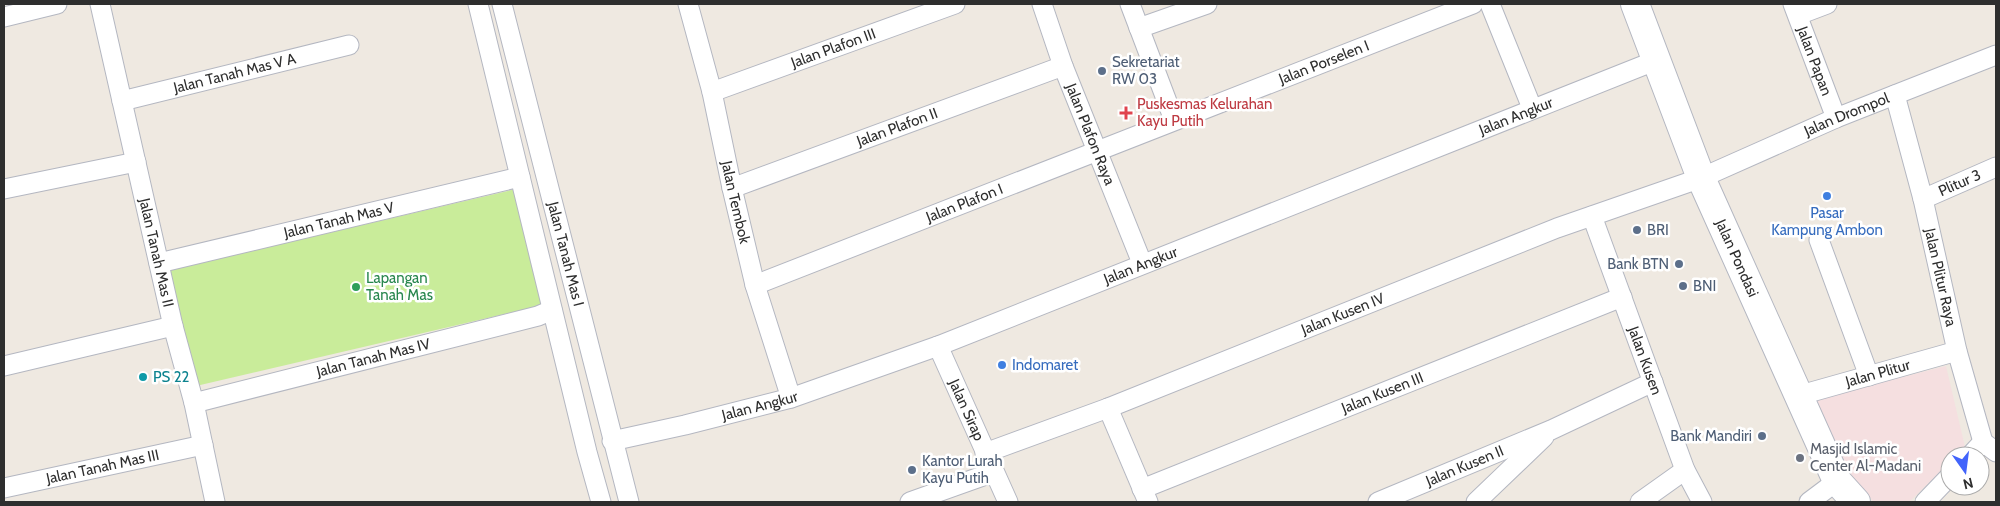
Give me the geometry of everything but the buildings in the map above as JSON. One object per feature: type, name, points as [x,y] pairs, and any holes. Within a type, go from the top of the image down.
[{"type":"street","points":[[4,17],[57,4]]},
{"type":"street","name":"Jalan Tanah Mas II","points":[[100,4],[173,326],[194,403],[215,502]]},
{"type":"street","name":"Jalan Tanah Mas I","points":[[478,4],[587,452],[601,502]]},
{"type":"street","name":"Jalan Tanah Mas I","points":[[502,4],[629,502]]},
{"type":"street","name":"Jalan Tembok","points":[[689,4],[712,92],[755,285],[791,398]]},
{"type":"street","name":"Jalan Plafon III","points":[[712,92],[955,4]]},
{"type":"street","name":"Jalan Plafon Raya","points":[[1042,4],[1063,66],[1142,263]]},
{"type":"street","points":[[1130,4],[1174,120]]},
{"type":"street","points":[[1139,28],[1207,4]]},
{"type":"street","name":"Jalan Porselen I","points":[[1174,120],[1473,4]]},
{"type":"street","points":[[1490,4],[1532,108]]},
{"type":"street","name":"Jalan Pondasi","points":[[1635,4],[1701,178],[1797,396],[1837,481],[1856,502]]},
{"type":"street","points":[[1795,10],[1827,4]]},
{"type":"street","name":"Jalan Papan","points":[[1795,10],[1836,118]]},
{"type":"street","name":"Jalan Tanah Mas V A","points":[[122,102],[349,45]]},
{"type":"street","name":"Jalan Drompol","points":[[1701,178],[1836,118],[1996,55]]},
{"type":"street","name":"Jalan Angkur","points":[[612,441],[791,398],[938,346],[1142,263],[1657,60]]},
{"type":"street","name":"Jalan Plafon II","points":[[732,188],[1063,66]]},
{"type":"street","name":"Jalan Plitur Raya","points":[[1895,95],[1923,199],[1957,351],[1990,446]]},
{"type":"street","name":"Jalan Plafon I","points":[[755,285],[1174,120]]},
{"type":"street","points":[[4,188],[136,162]]},
{"type":"street","name":"Plitur 3","points":[[1923,199],[1996,167]]},
{"type":"street","name":"Jalan Tanah Mas V","points":[[159,263],[520,177]]},
{"type":"street","name":"Jalan Kusen IV","points":[[985,453],[1108,408],[1557,228],[1701,178]]},
{"type":"street","name":"Jalan Kusen","points":[[1592,216],[1685,470],[1702,502]]},
{"type":"street","points":[[1819,240],[1869,376]]},
{"type":"street","name":"Jalan Kusen III","points":[[1145,496],[1622,298]]},
{"type":"street","name":"Jalan Tanah Mas IV","points":[[194,403],[538,316],[552,310]]},
{"type":"street","points":[[4,366],[173,326]]},
{"type":"street","name":"Jalan Sirap","points":[[938,346],[1008,502]]},
{"type":"street","name":"Jalan Plitur","points":[[1797,396],[1957,351]]},
{"type":"street","name":"Jalan Kusen II","points":[[1378,502],[1551,430],[1653,382]]},
{"type":"street","points":[[1108,408],[1145,496]]},
{"type":"street","name":"Jalan Kusen II","points":[[1476,502],[1551,430]]},
{"type":"street","name":"Jalan Tanah Mas III","points":[[4,488],[203,445]]},
{"type":"street","points":[[1640,502],[1685,470]]},
{"type":"street","points":[[910,502],[994,472]]},
{"type":"street","points":[[1809,502],[1837,481]]},
{"type":"street","points":[[1924,502],[1940,486]]},
{"type":"shaded area","points":[[1946,366],[1965,446],[1940,446],[1940,472],[1909,502],[1874,502],[1839,466],[1812,400]]},
{"type":"green space","name":"Lapangan Tanah Mas","points":[[516,189],[543,305],[196,386],[169,270]]},
{"type":"place","name":"Sekretariat RW 03","points":[[1102,71]]},
{"type":"place","name":"Puskesmas Kelurahan Kayu Putih","points":[[1126,113]]},
{"type":"place","name":"Pasar Kampung Ambon","points":[[1827,196]]},
{"type":"place","name":"BRI","points":[[1637,230]]},
{"type":"place","name":"Bank BTN","points":[[1679,264]]},
{"type":"place","name":"BNI","points":[[1683,286]]},
{"type":"place","name":"Lapangan Tanah Mas","points":[[356,287]]},
{"type":"place","name":"Indomaret","points":[[1002,365]]},
{"type":"place","name":"PS 22","points":[[143,377]]},
{"type":"place","name":"Bank Mandiri","points":[[1762,436]]},
{"type":"place","name":"Masjid Islamic Center Al-Madani","points":[[1800,458]]},
{"type":"place","name":"Kantor Lurah Kayu Putih","points":[[912,470]]}]
